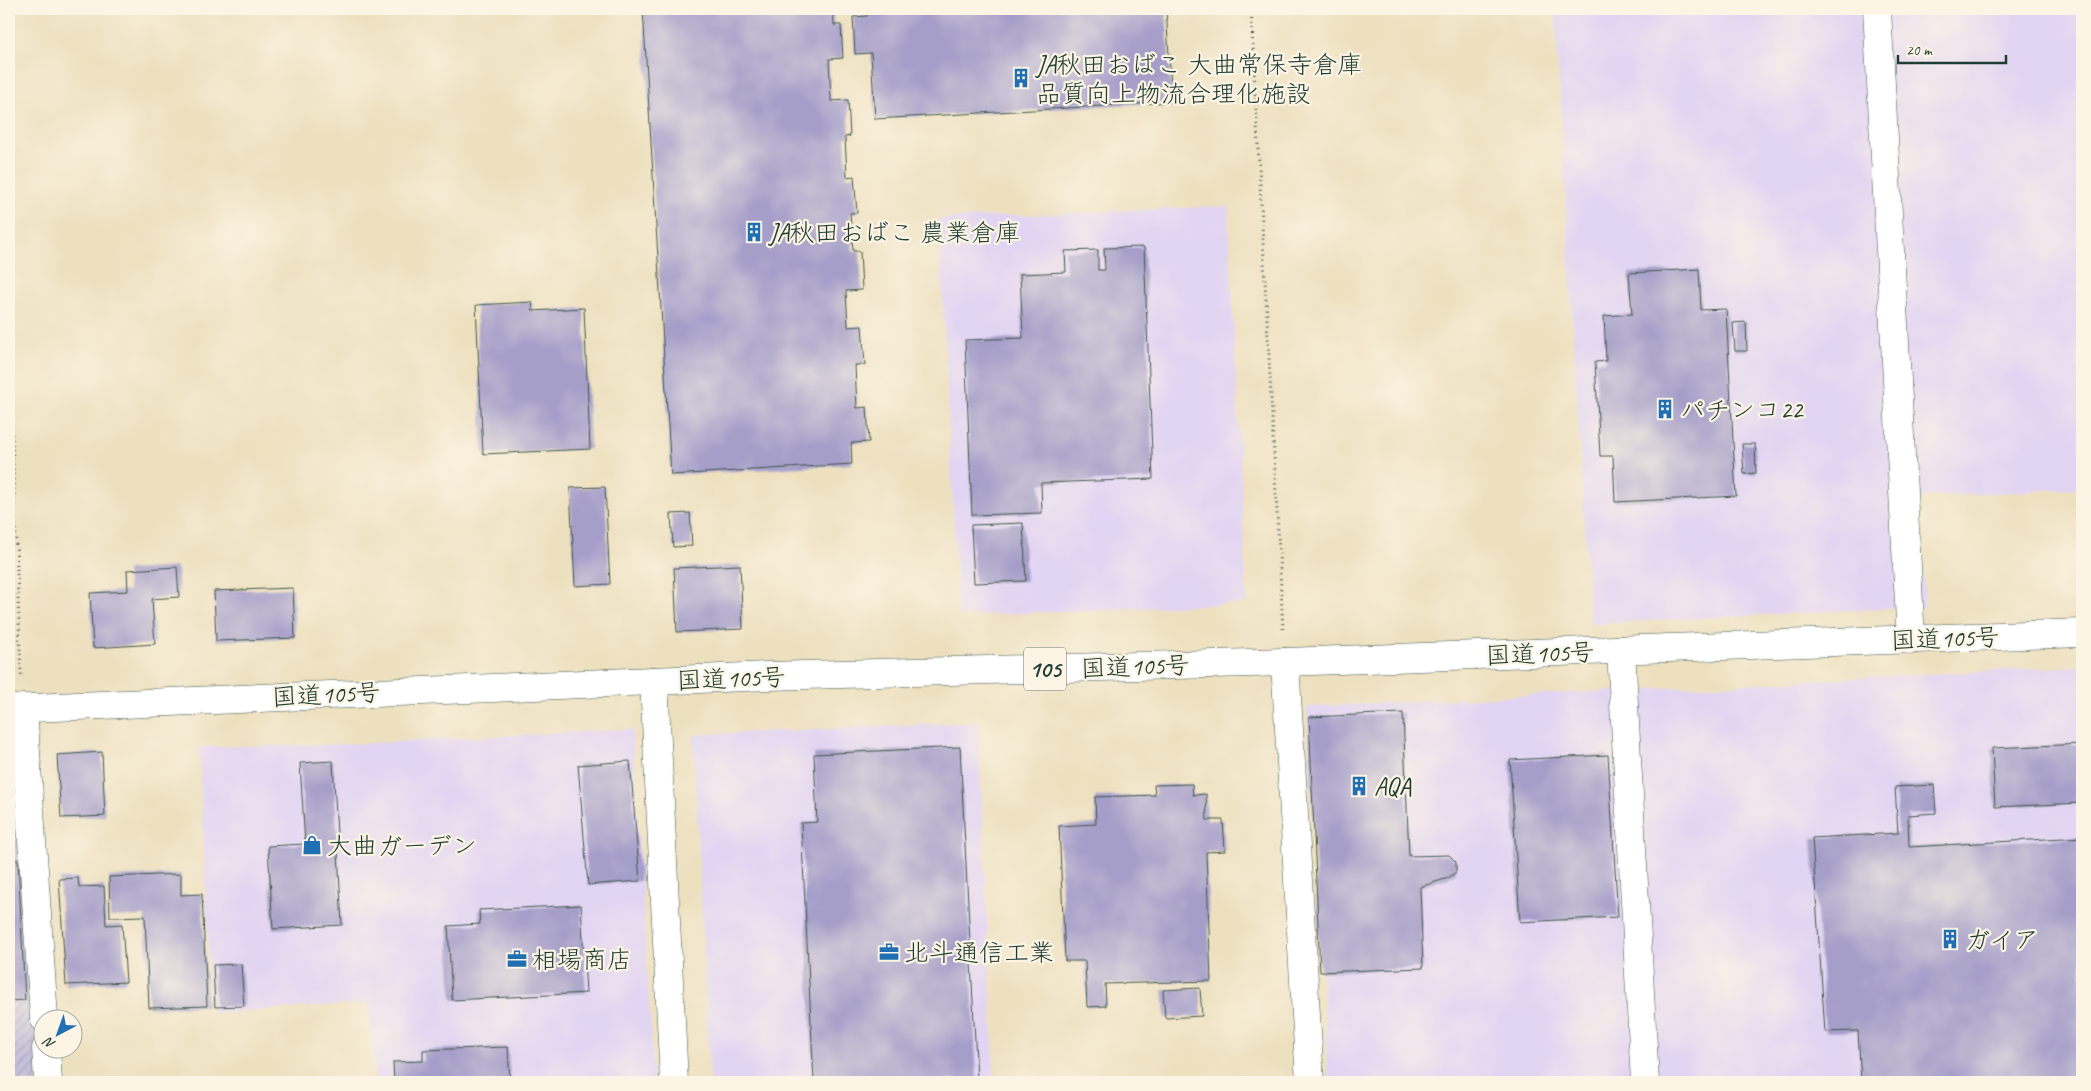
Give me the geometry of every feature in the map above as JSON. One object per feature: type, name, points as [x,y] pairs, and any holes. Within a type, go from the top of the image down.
[{"type":"main road","points":[[1877,9],[1911,640]]},
{"type":"main road","name":"国道105号","points":[[16,708],[654,681],[1284,662],[2082,634]]},
{"type":"main road","points":[[1621,650],[1645,1082]]},
{"type":"main road","points":[[1284,662],[1310,1082]]},
{"type":"main road","points":[[654,681],[674,1082]]},
{"type":"main road","points":[[16,708],[43,1008]]},
{"type":"main road","points":[[47,1058],[48,1082]]},
{"type":"path","points":[[1251,9],[1284,662]]},
{"type":"path","points":[[9,354],[16,708]]},
{"type":"shaded area","points":[[1555,9],[2082,9],[2082,488],[1919,497],[1925,606],[1590,624]]},
{"type":"shaded area","points":[[1228,206],[1247,603],[958,616],[939,219]]},
{"type":"shaded area","points":[[2082,666],[2082,1082],[1328,1082],[1307,707]]},
{"type":"shaded area","points":[[978,722],[995,1082],[710,1082],[693,735]]},
{"type":"shaded area","points":[[632,729],[654,1082],[375,1082],[369,1003],[211,1013],[199,747],[356,744]]},
{"type":"shaded area","points":[[9,743],[25,743],[38,1008],[32,1008],[32,1058],[40,1058],[41,1082],[9,1082]]},
{"type":"building","name":"JA秋田おばこ 農業倉庫","points":[[643,9],[833,9],[834,25],[841,25],[843,58],[829,59],[831,101],[848,100],[850,136],[845,137],[847,177],[854,176],[857,213],[850,213],[853,251],[860,251],[862,290],[846,291],[848,327],[862,326],[865,365],[855,365],[857,408],[867,407],[869,442],[851,443],[852,464],[671,475]]},
{"type":"building","name":"JA秋田おばこ 大曲常保寺倉庫 品質向上物流合理化施設","points":[[867,9],[1166,9],[1172,102],[875,119],[871,53],[855,54],[853,17],[867,16]]},
{"type":"building","points":[[1144,247],[1153,479],[1041,483],[1042,513],[972,515],[965,340],[1023,338],[1020,274],[1066,272],[1065,251],[1098,250],[1098,270],[1105,270],[1104,248]]},
{"type":"building","name":"パチンコ22","points":[[1699,269],[1701,310],[1726,309],[1736,496],[1615,502],[1613,456],[1600,456],[1595,362],[1606,361],[1604,316],[1632,314],[1629,273]]},
{"type":"building","points":[[532,302],[533,311],[584,308],[590,449],[483,454],[476,305]]},
{"type":"building","points":[[1746,322],[1747,351],[1735,351],[1733,323]]},
{"type":"building","points":[[1742,444],[1755,444],[1756,473],[1744,474]]},
{"type":"building","points":[[605,487],[610,584],[575,586],[570,488]]},
{"type":"building","points":[[690,513],[692,546],[673,547],[671,514]]},
{"type":"building","points":[[1023,523],[1026,581],[974,583],[971,525]]},
{"type":"building","points":[[740,565],[743,629],[677,632],[674,568]]},
{"type":"building","points":[[177,567],[179,597],[152,599],[155,644],[93,648],[90,593],[128,591],[127,570]]},
{"type":"building","points":[[293,588],[295,638],[216,641],[214,591]]},
{"type":"building","name":"AQA","points":[[1403,713],[1409,856],[1449,855],[1456,862],[1456,872],[1448,878],[1420,887],[1423,968],[1320,972],[1309,717]]},
{"type":"building","points":[[2082,744],[2082,803],[1995,807],[1992,748]]},
{"type":"building","name":"北斗通信工業","points":[[960,747],[977,1080],[814,1082],[801,823],[817,822],[814,754]]},
{"type":"building","points":[[102,752],[105,816],[61,818],[57,755]]},
{"type":"building","points":[[1608,755],[1618,917],[1520,922],[1510,760]]},
{"type":"building","name":"大曲ガーデン","points":[[333,761],[342,925],[273,929],[268,846],[305,844],[300,763]]},
{"type":"building","points":[[630,761],[640,881],[588,885],[578,765]]},
{"type":"building","points":[[1192,784],[1193,795],[1206,794],[1207,820],[1223,820],[1225,851],[1206,852],[1211,981],[1105,984],[1106,1006],[1087,1007],[1085,961],[1065,961],[1059,826],[1096,824],[1095,797],[1155,795],[1154,785]]},
{"type":"building","name":"ガイア","points":[[1934,785],[1936,813],[1908,815],[1909,847],[2082,837],[2082,1082],[1861,1082],[1858,1031],[1825,1032],[1812,838],[1898,833],[1895,787]]},
{"type":"building","points":[[9,860],[18,860],[25,1000],[9,1001]]},
{"type":"building","points":[[181,874],[181,895],[202,894],[207,1006],[149,1008],[145,916],[110,917],[109,877]]},
{"type":"building","points":[[78,878],[79,887],[104,886],[106,925],[122,924],[126,982],[66,985],[59,879]]},
{"type":"building","name":"相場商店","points":[[581,905],[586,993],[452,1000],[448,926],[480,924],[479,910]]},
{"type":"building","points":[[241,964],[244,1006],[215,1007],[213,965]]},
{"type":"building","points":[[1200,988],[1202,1016],[1165,1018],[1163,990]]},
{"type":"building","points":[[508,1047],[510,1082],[394,1082],[393,1062],[423,1061],[423,1050]]},
{"type":"place","name":"JA秋田おばこ 大曲常保寺倉庫 品質向上物流合理化施設","points":[[1021,78]]},
{"type":"place","name":"JA秋田おばこ 農業倉庫","points":[[754,232]]},
{"type":"place","name":"パチンコ22","points":[[1665,409]]},
{"type":"place","name":"AQA","points":[[1359,786]]},
{"type":"place","name":"大曲ガーデン","points":[[312,845]]},
{"type":"place","name":"ガイア","points":[[1950,939]]},
{"type":"place","name":"北斗通信工業","points":[[889,952]]},
{"type":"place","name":"相場商店","points":[[517,959]]}]
